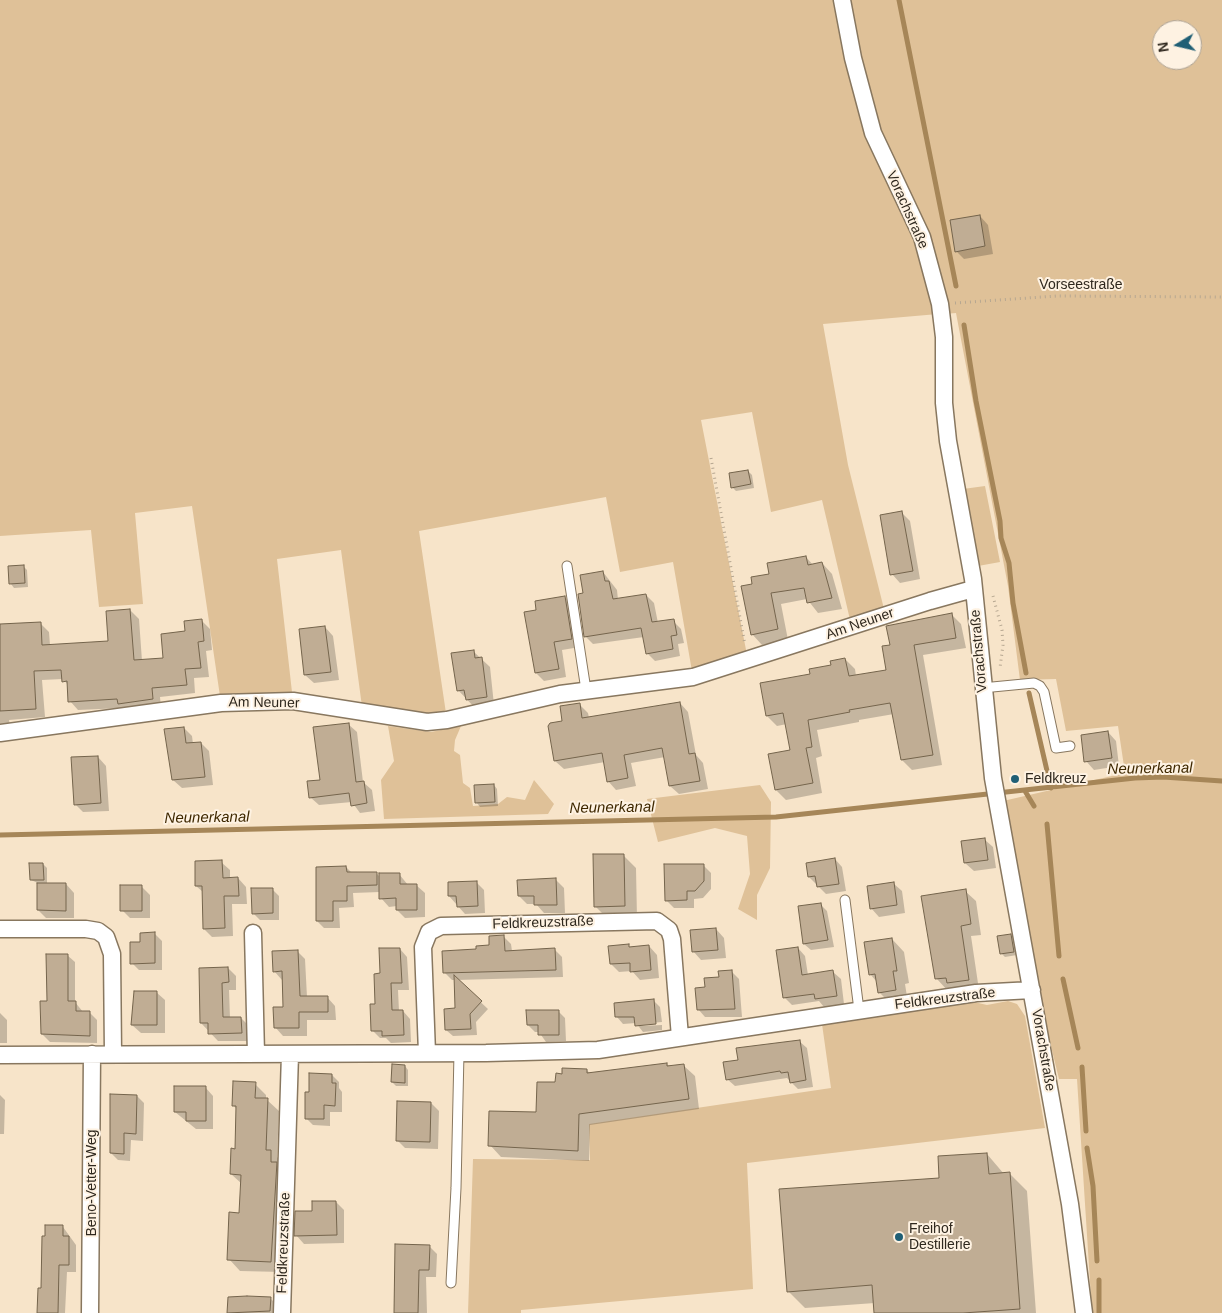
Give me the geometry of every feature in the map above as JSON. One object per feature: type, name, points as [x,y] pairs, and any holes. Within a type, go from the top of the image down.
[{"type":"street","name":"Vorachstraße","points":[[842,0],[852,58],[873,133],[922,237],[940,304],[944,337],[944,403],[948,441],[973,589],[982,688],[994,778],[1070,1204],[1084,1313]]},
{"type":"street","name":"Am Neuner","points":[[0,733],[209,704],[245,702],[293,701],[427,722],[586,690],[693,677],[973,589]]},
{"type":"street","name":"Feldkreuzstraße","points":[[427,1053],[423,947],[428,932],[441,926],[657,921],[669,930],[672,939],[680,1037]]},
{"type":"street","points":[[0,929],[86,929],[98,931],[106,937],[112,954],[113,1054]]},
{"type":"street","points":[[253,933],[256,1054]]},
{"type":"street","name":"Feldkreuzstraße","points":[[0,1055],[459,1053],[598,1050],[976,993],[1032,990]]},
{"type":"street","name":"Beno-Vetter-Weg","points":[[90,1313],[92,1054]]},
{"type":"street","name":"Feldkreuzstraße","points":[[282,1313],[290,1054]]},
{"type":"lane","points":[[568,566],[586,690]]},
{"type":"lane","points":[[982,688],[1034,683],[1040,686],[1044,692],[1056,748],[1070,746]]},
{"type":"lane","points":[[845,900],[859,1010]]},
{"type":"lane","points":[[451,1283],[456,1188],[459,1053]]},
{"type":"path","name":"Vorseestraße","points":[[940,304],[1056,296],[1222,297]]},
{"type":"path","points":[[711,458],[748,660]]},
{"type":"shaded area","points":[[0,0],[842,0],[853,58],[922,237],[938,314],[823,324],[848,465],[885,613],[851,624],[822,500],[771,512],[752,412],[701,420],[748,660],[693,677],[673,562],[620,572],[606,497],[419,531],[447,720],[363,714],[341,550],[277,559],[293,701],[221,703],[192,506],[135,513],[143,604],[99,607],[91,530],[0,536]]},
{"type":"shaded area","points":[[848,0],[1222,0],[1222,1313],[1092,1313],[1077,1079],[1059,1079],[1039,997],[1003,801],[1125,773],[1118,726],[1066,731],[1056,679],[1020,680],[1008,586],[956,313],[944,314],[870,110]]},
{"type":"shaded area","points":[[985,486],[1000,562],[978,566],[963,489]]},
{"type":"shaded area","points":[[388,726],[431,732],[461,726],[455,740],[454,751],[460,755],[463,783],[470,788],[473,806],[498,804],[507,797],[525,800],[534,780],[554,804],[548,814],[384,819],[381,780],[394,761]]},
{"type":"shaded area","points":[[760,785],[771,802],[770,868],[757,895],[757,920],[738,909],[750,874],[747,836],[715,828],[658,842],[647,799]]},
{"type":"shaded area","points":[[1008,1001],[1017,1004],[1025,1016],[1045,1128],[747,1163],[753,1289],[521,1310],[521,1313],[468,1313],[473,1159],[590,1160],[589,1124],[831,1088],[822,1024],[974,1002],[987,1005]]},
{"type":"building","points":[[980,215],[985,246],[955,252],[950,220]]},
{"type":"building","points":[[748,470],[751,484],[731,488],[729,473]]},
{"type":"building","points":[[902,511],[913,571],[890,575],[880,515]]},
{"type":"building","points":[[806,556],[808,565],[822,562],[832,598],[807,603],[804,588],[771,593],[778,629],[751,635],[741,586],[752,584],[751,577],[769,574],[767,563]]},
{"type":"building","points":[[24,565],[25,583],[9,584],[8,566]]},
{"type":"building","points":[[603,571],[605,581],[609,581],[613,599],[646,594],[652,622],[674,619],[677,635],[671,636],[673,649],[646,654],[641,628],[584,637],[578,594],[583,593],[580,575]]},
{"type":"building","points":[[565,596],[572,639],[554,642],[559,669],[535,673],[524,612],[536,610],[535,601]]},
{"type":"building","points":[[130,609],[134,660],[163,658],[161,634],[185,631],[184,621],[202,619],[204,641],[198,642],[201,668],[185,669],[187,685],[152,688],[153,699],[118,704],[117,699],[68,702],[67,681],[62,682],[61,670],[34,671],[36,709],[0,711],[0,624],[41,622],[42,645],[108,641],[106,611]]},
{"type":"building","points":[[952,613],[956,638],[914,645],[933,755],[901,760],[890,703],[849,710],[850,712],[808,720],[812,747],[806,748],[813,783],[775,790],[768,754],[790,750],[783,713],[766,716],[760,683],[810,674],[809,669],[831,665],[830,661],[845,658],[849,676],[886,670],[882,646],[890,645],[886,626]]},
{"type":"building","points":[[325,626],[331,672],[304,675],[299,629]]},
{"type":"building","points":[[474,650],[475,658],[482,657],[487,697],[466,700],[464,690],[457,691],[451,653]]},
{"type":"building","points":[[680,702],[689,754],[695,753],[700,781],[669,786],[662,748],[624,755],[628,778],[607,782],[602,753],[554,761],[548,726],[550,723],[562,721],[560,706],[580,703],[582,718]]},
{"type":"building","points":[[349,723],[356,782],[364,781],[367,803],[351,806],[349,793],[309,798],[307,781],[320,780],[313,727]]},
{"type":"building","points":[[184,727],[186,743],[201,742],[205,777],[172,780],[164,729]]},
{"type":"building","points":[[1108,731],[1112,758],[1084,762],[1081,735]]},
{"type":"building","points":[[98,756],[101,803],[74,805],[71,757]]},
{"type":"building","points":[[494,784],[495,802],[475,803],[474,785]]},
{"type":"building","points":[[985,838],[988,860],[964,863],[961,841]]},
{"type":"building","points":[[593,854],[624,854],[625,906],[594,907]]},
{"type":"building","points":[[835,858],[839,884],[817,887],[815,876],[808,877],[806,863]]},
{"type":"building","points":[[222,860],[223,878],[238,877],[239,896],[224,896],[225,928],[203,929],[202,886],[195,886],[195,861]]},
{"type":"building","points":[[29,863],[43,863],[44,880],[30,880]]},
{"type":"building","points":[[664,864],[704,864],[704,881],[695,891],[687,891],[687,900],[665,901]]},
{"type":"building","points":[[346,866],[347,872],[377,872],[377,885],[347,886],[347,901],[333,901],[333,921],[316,921],[316,867]]},
{"type":"building","points":[[379,873],[400,873],[400,884],[417,884],[417,910],[396,910],[396,898],[379,899]]},
{"type":"building","points":[[556,878],[557,905],[534,905],[534,896],[518,896],[517,880]]},
{"type":"building","points":[[477,881],[478,906],[457,907],[456,896],[448,896],[448,882]]},
{"type":"building","points":[[894,882],[897,905],[870,909],[867,886]]},
{"type":"building","points":[[37,883],[66,883],[66,911],[37,910]]},
{"type":"building","points":[[120,885],[142,885],[142,911],[120,911]]},
{"type":"building","points":[[251,888],[273,888],[273,913],[252,914]]},
{"type":"building","points":[[966,889],[971,924],[961,926],[969,980],[947,983],[946,978],[935,979],[921,896]]},
{"type":"building","points":[[821,903],[828,940],[803,944],[798,906]]},
{"type":"building","points":[[716,928],[718,950],[692,952],[690,930]]},
{"type":"building","points":[[155,932],[155,963],[130,964],[130,942],[140,942],[140,933]]},
{"type":"building","points":[[1011,934],[1014,952],[1000,954],[997,936]]},
{"type":"building","points":[[504,935],[505,951],[555,948],[556,970],[443,973],[442,951],[476,949],[476,946],[489,945],[489,936]]},
{"type":"building","points":[[892,938],[897,971],[893,971],[896,990],[878,993],[875,974],[869,975],[864,942]]},
{"type":"building","points":[[629,944],[629,947],[649,945],[651,970],[630,972],[630,963],[610,964],[608,946]]},
{"type":"building","points":[[798,947],[802,975],[833,970],[837,996],[815,999],[814,994],[783,998],[776,950]]},
{"type":"building","points":[[379,948],[400,948],[402,983],[391,983],[392,1010],[403,1010],[404,1035],[382,1036],[382,1031],[371,1031],[370,1004],[375,1004],[374,974],[380,973]]},
{"type":"building","points":[[298,950],[300,996],[328,996],[328,1012],[299,1012],[299,1028],[274,1028],[273,1007],[283,1007],[282,971],[273,972],[272,951]]},
{"type":"building","points":[[46,954],[68,954],[68,1001],[76,1001],[76,1011],[90,1011],[90,1036],[41,1034],[40,1001],[47,1001]]},
{"type":"building","points":[[228,967],[229,982],[222,983],[223,1017],[241,1017],[242,1033],[208,1034],[208,1023],[200,1023],[199,968]]},
{"type":"building","points":[[732,970],[735,1009],[697,1010],[695,988],[705,987],[704,978],[719,977],[718,971]]},
{"type":"building","points":[[454,975],[482,1001],[470,1014],[471,1029],[445,1030],[444,1009],[455,1008]]},
{"type":"building","points":[[134,991],[157,991],[157,1025],[131,1025]]},
{"type":"building","points":[[654,999],[656,1024],[635,1026],[634,1017],[615,1017],[614,1003]]},
{"type":"building","points":[[526,1010],[559,1010],[559,1035],[538,1035],[538,1025],[527,1025]]},
{"type":"building","points":[[800,1040],[806,1080],[790,1083],[788,1072],[781,1073],[780,1071],[726,1080],[723,1062],[738,1060],[736,1048]]},
{"type":"building","points":[[667,1063],[667,1066],[684,1064],[689,1099],[579,1114],[578,1151],[488,1146],[489,1111],[536,1112],[537,1082],[555,1082],[556,1073],[562,1074],[562,1068],[587,1069],[587,1073]]},
{"type":"building","points":[[392,1064],[405,1065],[405,1083],[391,1082]]},
{"type":"building","points":[[309,1073],[332,1074],[332,1083],[336,1083],[335,1106],[324,1105],[324,1119],[305,1119],[305,1092],[309,1092]]},
{"type":"building","points":[[233,1081],[256,1082],[255,1098],[268,1098],[266,1150],[271,1150],[271,1162],[277,1162],[271,1262],[227,1260],[229,1212],[239,1213],[241,1175],[230,1174],[231,1148],[235,1149],[236,1106],[232,1106]]},
{"type":"building","points":[[174,1086],[206,1086],[206,1121],[186,1121],[186,1112],[174,1112]]},
{"type":"building","points":[[110,1094],[137,1095],[136,1134],[124,1133],[124,1154],[110,1153]]},
{"type":"building","points":[[397,1101],[431,1102],[430,1142],[396,1141]]},
{"type":"building","name":"Freihof Destillerie","points":[[987,1153],[989,1174],[1010,1172],[1020,1309],[963,1313],[874,1313],[872,1285],[787,1292],[779,1189],[939,1178],[938,1156]]},
{"type":"building","points":[[312,1201],[336,1201],[337,1235],[294,1236],[295,1211],[312,1211]]},
{"type":"building","points":[[45,1225],[63,1225],[63,1236],[69,1236],[69,1265],[59,1265],[58,1313],[37,1313],[38,1288],[41,1288],[42,1236],[45,1236]]},
{"type":"building","points":[[395,1244],[430,1245],[429,1270],[419,1270],[418,1313],[394,1313]]},
{"type":"building","points":[[228,1297],[271,1297],[270,1311],[227,1313]]},
{"type":"waterway","points":[[899,0],[956,286]]},
{"type":"waterway","points":[[964,325],[976,401],[1000,521],[1001,538],[1009,563],[1013,603],[1026,673]]},
{"type":"waterway","points":[[1029,693],[1051,788]]},
{"type":"waterway","name":"Neunerkanal","points":[[0,835],[776,817],[1135,778],[1163,777],[1222,781]]},
{"type":"waterway","points":[[1025,791],[1034,806]]},
{"type":"waterway","points":[[1047,824],[1059,956]]},
{"type":"waterway","points":[[1063,979],[1078,1048]]},
{"type":"waterway","points":[[1082,1067],[1086,1131]]},
{"type":"waterway","points":[[1087,1148],[1093,1186],[1097,1261]]},
{"type":"waterway","points":[[1099,1280],[1099,1313]]},
{"type":"place","name":"Feldkreuz","points":[[1015,779]]},
{"type":"place","name":"Freihof Destillerie","points":[[899,1237]]}]
